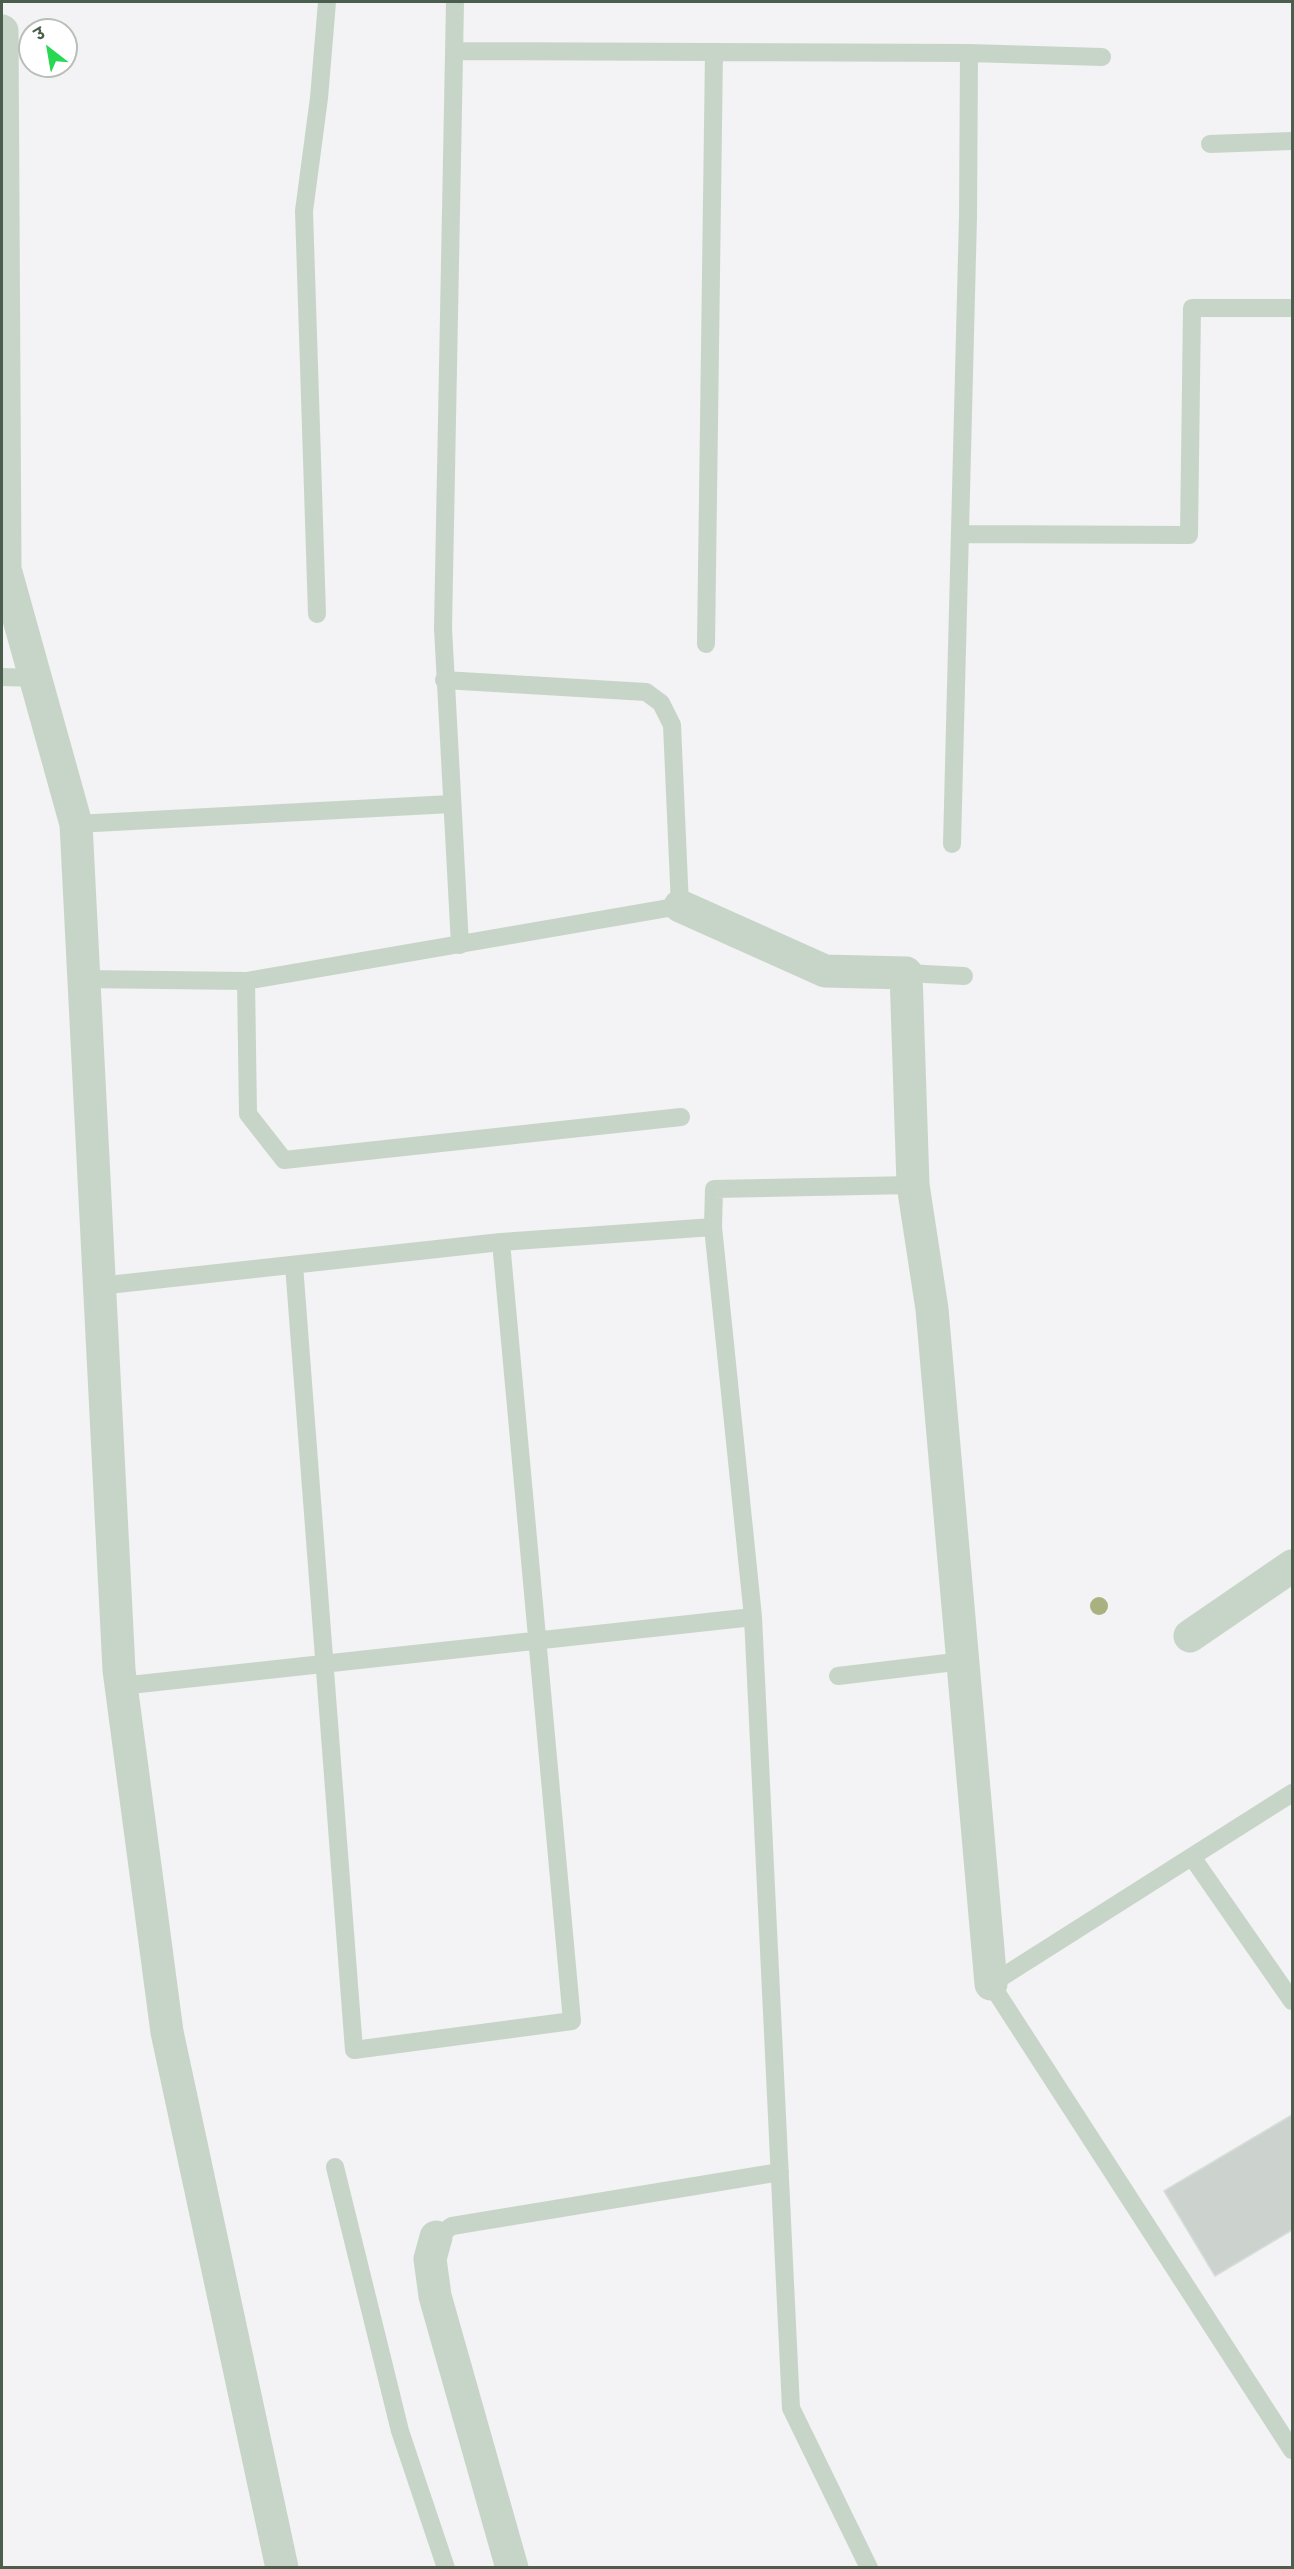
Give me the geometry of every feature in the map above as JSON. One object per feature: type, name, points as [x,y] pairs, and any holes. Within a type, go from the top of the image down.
[{"type":"street","points":[[2,31],[5,569],[75,824],[121,1686],[167,2032],[282,2568]]},
{"type":"street","points":[[680,906],[825,971],[906,973],[913,1185],[932,1309],[991,1984]]},
{"type":"street","points":[[1190,1636],[1293,1566]]},
{"type":"street","points":[[436,2237],[430,2259],[435,2295],[512,2568]]},
{"type":"lane","points":[[317,614],[304,211],[319,98],[327,2]]},
{"type":"lane","points":[[455,2],[443,628],[460,945]]},
{"type":"lane","points":[[454,51],[969,53],[1102,57]]},
{"type":"lane","points":[[706,644],[714,52]]},
{"type":"lane","points":[[952,844],[968,217],[969,53]]},
{"type":"lane","points":[[1210,144],[1293,141]]},
{"type":"lane","points":[[960,534],[1189,535],[1192,308],[1293,308]]},
{"type":"lane","points":[[2,677],[35,678]]},
{"type":"lane","points":[[84,979],[246,981],[680,906],[672,725],[661,703],[646,692],[444,680]]},
{"type":"lane","points":[[75,824],[451,804]]},
{"type":"lane","points":[[906,973],[964,976]]},
{"type":"lane","points":[[246,981],[248,1113],[284,1160],[681,1117]]},
{"type":"lane","points":[[869,2568],[791,2408],[753,1617],[713,1227],[714,1189],[913,1185]]},
{"type":"lane","points":[[99,1286],[501,1242],[713,1227]]},
{"type":"lane","points":[[294,1265],[354,2050],[572,2020],[501,1242]]},
{"type":"lane","points":[[121,1686],[753,1617]]},
{"type":"lane","points":[[838,1676],[963,1661]]},
{"type":"lane","points":[[1293,1793],[991,1984],[1293,2450]]},
{"type":"lane","points":[[1192,1857],[1293,2001]]},
{"type":"lane","points":[[335,2167],[400,2431],[446,2568]]},
{"type":"lane","points":[[436,2237],[452,2226],[780,2172]]},
{"type":"building","points":[[1292,2115],[1292,2230],[1215,2276],[1164,2191]]}]
